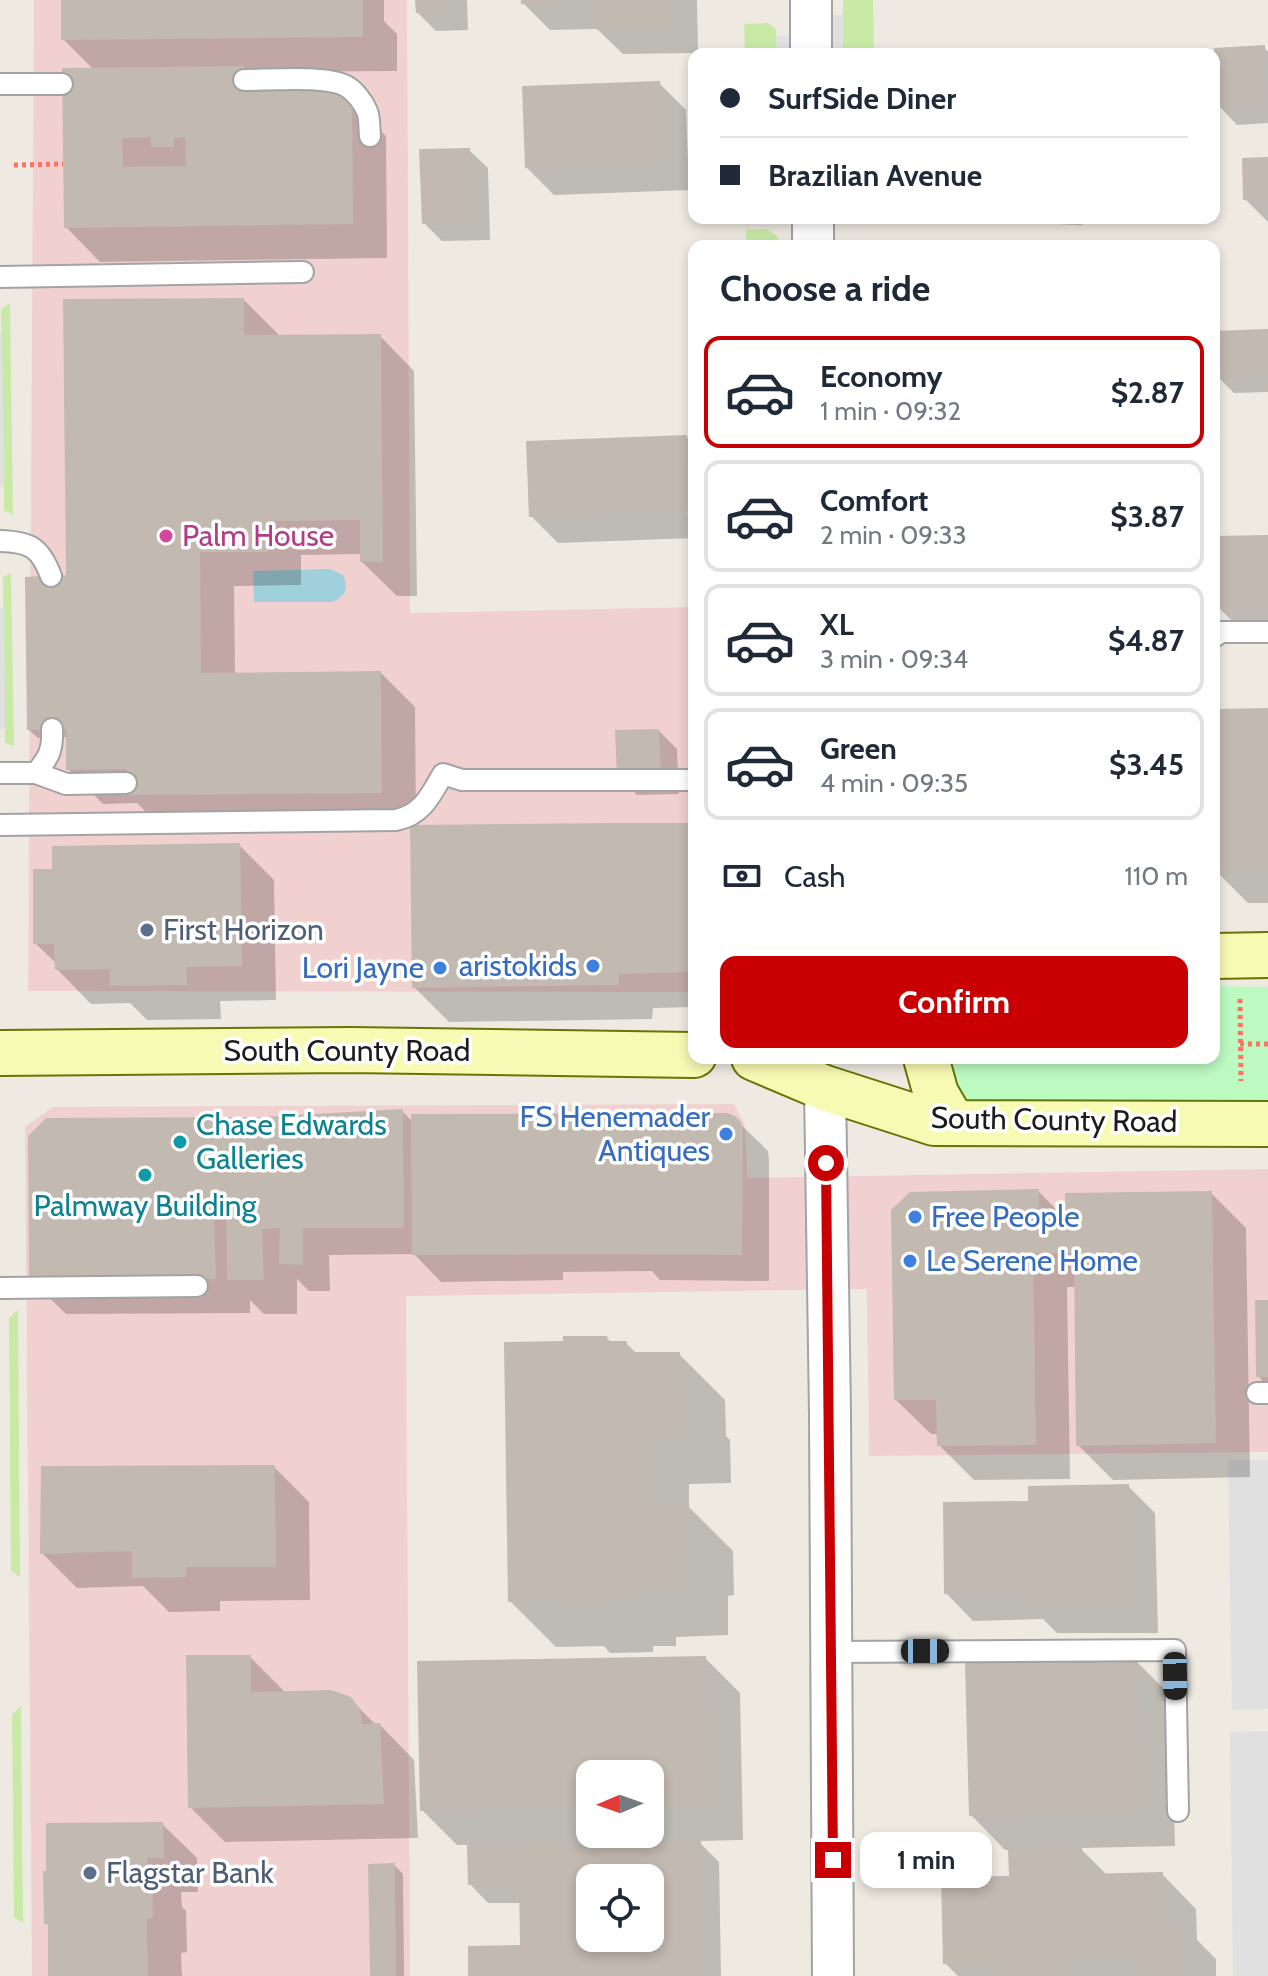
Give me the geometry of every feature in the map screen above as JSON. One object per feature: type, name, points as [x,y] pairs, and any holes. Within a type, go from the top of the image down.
[{"type":"main road","points":[[1220,956],[1268,955]]},
{"type":"main road","name":"South County Road","points":[[0,1053],[351,1050],[688,1055]]},
{"type":"main road","name":"South County Road","points":[[768,1064],[825,1088],[934,1123],[1268,1124]]},
{"type":"main road","points":[[928,1064],[936,1094],[953,1123]]},
{"type":"street","points":[[811,0],[811,48]]},
{"type":"street","points":[[825,1088],[833,1976]]},
{"type":"lane","points":[[244,80],[313,80],[347,86],[359,97],[368,113],[370,136]]},
{"type":"lane","points":[[0,84],[62,84]]},
{"type":"lane","points":[[0,277],[303,272]]},
{"type":"lane","points":[[0,541],[30,546],[39,552],[51,576]]},
{"type":"lane","points":[[1220,633],[1268,632]]},
{"type":"lane","points":[[36,773],[53,747],[52,729]]},
{"type":"lane","points":[[0,773],[36,773],[66,784],[126,783]]},
{"type":"lane","points":[[0,825],[396,820],[417,812],[443,774],[462,780],[688,780]]},
{"type":"lane","points":[[0,1288],[197,1286]]},
{"type":"lane","points":[[831,1652],[1175,1650],[1178,1811]]},
{"type":"path","points":[[14,165],[63,164]]},
{"type":"path","points":[[1240,990],[1241,1089]]},
{"type":"path","points":[[1240,1044],[1268,1044]]},
{"type":"shaded area","points":[[34,0],[407,0],[410,613],[688,607],[688,992],[28,991]]},
{"type":"shaded area","points":[[827,15],[843,15],[843,48],[827,48]]},
{"type":"shaded area","points":[[776,36],[790,36],[790,48],[777,48]]},
{"type":"shaded area","points":[[2,333],[4,486],[0,486]]},
{"type":"shaded area","points":[[0,608],[4,608],[5,729],[0,729]]},
{"type":"shaded area","points":[[734,1104],[745,1125],[747,1178],[1268,1169],[1268,1452],[869,1456],[867,1289],[406,1296],[410,1976],[32,1976],[25,1127],[53,1107]]},
{"type":"shaded area","points":[[1228,1460],[1268,1460],[1268,1709],[1232,1710]]},
{"type":"shaded area","points":[[1268,1731],[1268,1976],[1233,1976],[1230,1732]]},
{"type":"green space","points":[[843,0],[873,0],[874,48],[843,48]]},
{"type":"green space","points":[[768,23],[776,29],[777,48],[745,48],[744,24]]},
{"type":"green space","points":[[767,229],[778,240],[746,240],[746,230]]},
{"type":"green space","points":[[10,303],[13,515],[4,510],[1,309]]},
{"type":"green space","points":[[11,573],[14,746],[5,743],[3,577]]},
{"type":"green space","points":[[1220,986],[1268,987],[1268,1101],[982,1103],[964,1101],[957,1095],[949,1064],[1220,1064]]},
{"type":"green space","points":[[18,1309],[20,1577],[11,1571],[9,1318]]},
{"type":"green space","points":[[21,1706],[23,1923],[14,1917],[12,1715]]},
{"type":"water","points":[[330,569],[343,575],[346,584],[343,595],[333,602],[254,602],[253,571]]},
{"type":"building","points":[[61,0],[363,0],[363,37],[61,40]]},
{"type":"building","points":[[415,0],[450,0],[450,12],[416,13]]},
{"type":"building","points":[[521,0],[561,0],[561,3],[521,4]]},
{"type":"building","points":[[593,0],[672,0],[672,27],[594,28]]},
{"type":"building","points":[[1265,45],[1267,105],[1220,107],[1220,48],[1214,48]]},
{"type":"building","points":[[244,66],[245,90],[341,89],[352,99],[353,224],[64,228],[62,68]],"holes":[[[151,137],[151,147],[174,147],[174,138],[185,137],[186,166],[123,167],[122,138]]]},
{"type":"building","points":[[660,81],[663,164],[525,168],[522,86]]},
{"type":"building","points":[[470,148],[473,222],[422,224],[419,149]]},
{"type":"building","points":[[1268,157],[1268,200],[1243,200],[1242,158]]},
{"type":"building","name":"Palm House","points":[[244,298],[244,335],[381,334],[383,562],[360,562],[360,520],[267,521],[268,552],[200,552],[201,673],[381,671],[382,793],[126,795],[126,769],[66,770],[66,729],[27,730],[25,577],[66,575],[63,299]]},
{"type":"building","points":[[1268,329],[1268,374],[1220,376],[1220,331]]},
{"type":"building","points":[[687,435],[688,511],[529,517],[526,441]]},
{"type":"building","points":[[1268,535],[1268,608],[1220,609],[1220,536]]},
{"type":"building","points":[[1268,708],[1268,869],[1220,869],[1220,709]]},
{"type":"building","points":[[659,729],[661,776],[617,777],[615,730]]},
{"type":"building","points":[[688,823],[688,972],[619,974],[618,985],[412,988],[410,825]]},
{"type":"building","points":[[240,843],[242,966],[186,967],[187,985],[110,986],[110,969],[55,970],[54,944],[33,944],[33,869],[52,869],[52,846]]},
{"type":"building","name":"Palmway Building","points":[[403,1109],[404,1228],[303,1228],[303,1265],[279,1264],[280,1228],[262,1229],[264,1280],[227,1280],[226,1214],[214,1215],[216,1279],[29,1280],[28,1136],[46,1118],[261,1117]]},
{"type":"building","points":[[727,1113],[741,1122],[743,1131],[742,1255],[412,1255],[411,1114]]},
{"type":"building","points":[[1039,1189],[1039,1217],[1065,1217],[1065,1193],[1212,1191],[1216,1443],[1076,1446],[1074,1253],[1033,1253],[1036,1445],[937,1446],[936,1400],[894,1400],[891,1210],[910,1192]]},
{"type":"building","points":[[1255,1300],[1268,1300],[1268,1377],[1256,1377]]},
{"type":"building","points":[[563,1336],[607,1336],[608,1341],[627,1341],[626,1352],[680,1352],[686,1438],[643,1438],[644,1503],[687,1502],[688,1550],[683,1550],[683,1590],[631,1591],[630,1600],[608,1600],[608,1606],[561,1607],[562,1601],[508,1602],[504,1342],[563,1341]]},
{"type":"building","points":[[275,1465],[276,1567],[186,1567],[186,1577],[132,1578],[132,1551],[40,1554],[41,1466]]},
{"type":"building","points":[[1129,1484],[1131,1606],[1028,1607],[1028,1593],[944,1594],[943,1502],[1028,1501],[1028,1486]]},
{"type":"building","points":[[186,1655],[251,1655],[251,1692],[331,1690],[351,1697],[360,1709],[362,1724],[380,1723],[384,1804],[188,1808]]},
{"type":"building","points":[[706,1656],[709,1806],[664,1807],[664,1760],[576,1760],[576,1808],[420,1811],[417,1661]]},
{"type":"building","points":[[1137,1659],[1141,1812],[969,1816],[965,1663]]},
{"type":"building","points":[[163,1822],[164,1858],[147,1858],[148,1874],[152,1874],[153,1918],[147,1919],[148,1976],[48,1976],[48,1924],[44,1924],[43,1871],[46,1871],[46,1823]]},
{"type":"building","points":[[701,1841],[704,1976],[468,1976],[468,1946],[520,1945],[519,1885],[468,1885],[467,1845],[576,1843],[576,1848],[664,1848],[664,1842]]},
{"type":"building","points":[[1082,1847],[1083,1874],[1163,1872],[1164,1923],[1182,1923],[1183,1976],[1139,1976],[1138,1957],[1061,1958],[1062,1976],[1004,1976],[1004,1963],[943,1964],[941,1877],[1009,1876],[1008,1849]]},
{"type":"building","points":[[395,1863],[396,1976],[370,1976],[368,1864]]},
{"type":"place","name":"Palm House","points":[[166,536]]},
{"type":"place","name":"First Horizon","points":[[147,930]]},
{"type":"place","name":"aristokids","points":[[593,966]]},
{"type":"place","name":"Lori Jayne","points":[[440,968]]},
{"type":"place","name":"FS Henemader Antiques","points":[[726,1134]]},
{"type":"place","name":"Chase Edwards Galleries","points":[[180,1142]]},
{"type":"place","name":"Palmway Building","points":[[145,1175]]},
{"type":"place","name":"Free People","points":[[915,1217]]},
{"type":"place","name":"Le Serene Home","points":[[910,1261]]},
{"type":"place","name":"Flagstar Bank","points":[[90,1873]]},
{"type":"route","points":[[826,1163],[833,1860]]}]
